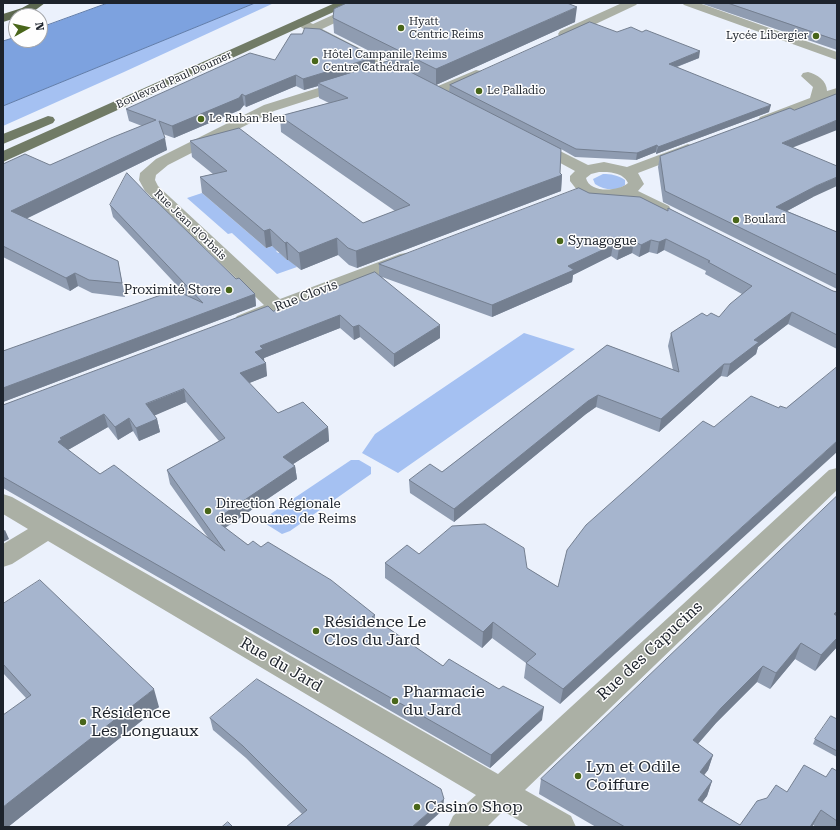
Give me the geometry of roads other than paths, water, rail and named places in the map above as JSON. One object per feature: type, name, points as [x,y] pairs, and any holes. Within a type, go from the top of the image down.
[{"type":"highway","points":[[3,12],[32,3]]},
{"type":"highway","points":[[3,18],[26,11],[39,3]]},
{"type":"main road","name":"Boulevard Paul Doumer","points":[[181,62],[319,3]]},
{"type":"main road","name":"Boulevard Paul Doumer","points":[[3,157],[306,26],[345,3]]},
{"type":"main road","points":[[3,140],[60,115]]},
{"type":"street","name":"Boulevard Paul Doumer","points":[[306,26],[369,3]]},
{"type":"street","points":[[550,40],[632,3]]},
{"type":"street","points":[[688,3],[837,56]]},
{"type":"street","points":[[306,26],[453,101]]},
{"type":"street","name":"Rue Jean d'Orbais","points":[[277,307],[151,188],[147,180],[148,173],[162,162],[268,108],[390,69]]},
{"type":"street","points":[[426,87],[486,70]]},
{"type":"street","points":[[808,76],[818,83],[821,89],[821,92],[815,101]]},
{"type":"street","points":[[751,125],[837,92]]},
{"type":"street","points":[[523,137],[586,170]]},
{"type":"street","points":[[627,172],[702,144]]},
{"type":"street","points":[[627,192],[636,184],[635,180],[627,172],[606,167],[586,170],[578,176],[578,181],[586,189],[606,194],[627,192],[675,216]]},
{"type":"street","points":[[566,196],[586,189]]},
{"type":"street","name":"Rue Clovis","points":[[225,327],[421,252]]},
{"type":"street","name":"Rue des Capucins","points":[[464,827],[837,476]]},
{"type":"street","name":"Rue du Jard","points":[[3,503],[560,827]]},
{"type":"street","points":[[3,557],[48,529]]},
{"type":"place","name":"Hyatt Centric Reims","points":[[401,28]]},
{"type":"place","name":"Lycée Libergier","points":[[816,36]]},
{"type":"place","name":"Hôtel Campanile Reims Centre Cathédrale","points":[[315,61]]},
{"type":"place","name":"Le Palladio","points":[[479,91]]},
{"type":"place","name":"Le Ruban Bleu","points":[[201,119]]},
{"type":"place","name":"Boulard","points":[[736,220]]},
{"type":"place","name":"Synagogue","points":[[560,241]]},
{"type":"place","name":"Proximité Store","points":[[229,290]]},
{"type":"place","name":"Direction Régionale des Douanes de Reims","points":[[208,511]]},
{"type":"place","name":"Résidence Le Clos du Jard","points":[[316,631]]},
{"type":"place","name":"Pharmacie du Jard","points":[[395,701]]},
{"type":"place","name":"Résidence Les Longuaux","points":[[83,722]]},
{"type":"place","name":"Lyn et Odile Coiffure","points":[[578,776]]},
{"type":"place","name":"Casino Shop","points":[[417,807]]}]
